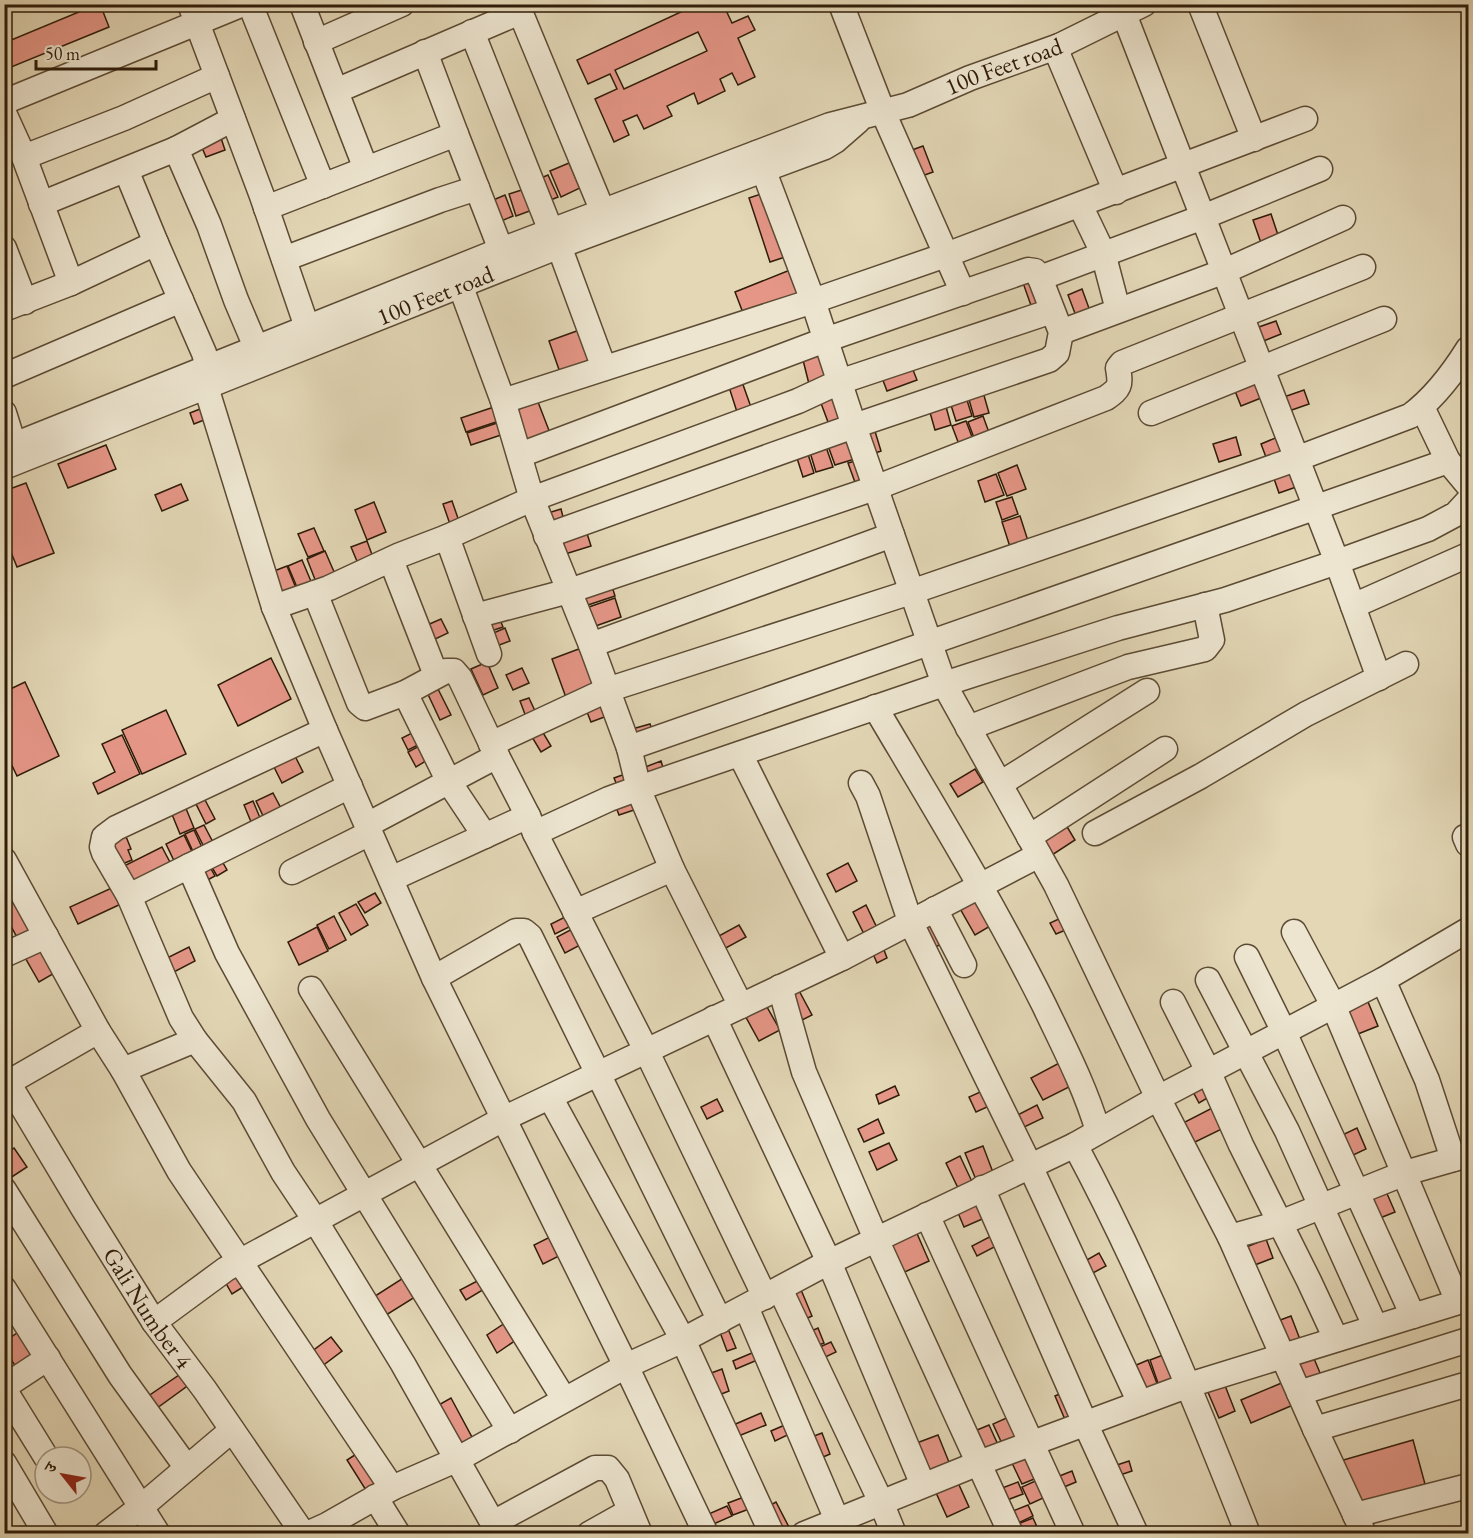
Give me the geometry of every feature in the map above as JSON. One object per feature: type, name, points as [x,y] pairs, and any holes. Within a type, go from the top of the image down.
[{"type":"street","points":[[4,102],[194,14],[243,4]]},
{"type":"street","points":[[250,4],[323,186]]},
{"type":"street","points":[[302,4],[366,169]]},
{"type":"street","points":[[316,42],[402,4]]},
{"type":"street","points":[[841,4],[883,112],[963,293]]},
{"type":"street","points":[[1200,4],[1254,139]]},
{"type":"street","points":[[336,91],[472,32],[519,8],[606,219]]},
{"type":"street","points":[[1134,9],[1182,166],[1262,367],[1379,678]]},
{"type":"street","name":"100 Feet road","points":[[4,467],[207,377],[457,277],[759,161],[830,125],[908,105],[970,78],[1059,46],[1134,9]]},
{"type":"street","points":[[194,14],[266,208],[307,327]]},
{"type":"street","points":[[472,32],[604,368]]},
{"type":"street","points":[[1059,46],[1059,57],[1116,192]]},
{"type":"street","points":[[425,52],[501,250]]},
{"type":"street","points":[[24,157],[124,118],[217,76]]},
{"type":"street","points":[[4,113],[24,157],[71,283]]},
{"type":"street","points":[[41,204],[176,149],[233,119]]},
{"type":"street","points":[[503,401],[813,301],[946,255],[1305,119]]},
{"type":"street","points":[[266,208],[456,134]]},
{"type":"street","points":[[176,149],[209,225],[256,347]]},
{"type":"street","points":[[759,161],[813,301],[875,488],[944,684],[1056,885],[1158,1098],[1230,1237],[1314,1430],[1359,1524],[1468,1486]]},
{"type":"street","points":[[1040,278],[1102,253],[1203,218],[1320,169]]},
{"type":"street","points":[[126,170],[204,353],[207,377],[274,607],[325,730],[434,978],[505,1118],[706,1533]]},
{"type":"street","points":[[284,259],[477,188]]},
{"type":"street","points":[[1080,205],[1102,253],[1118,310]]},
{"type":"street","points":[[274,607],[315,593],[532,499],[798,401],[840,382],[1056,321],[1118,310],[1225,271],[1343,218]]},
{"type":"street","name":"100 Feet road","points":[[9,447],[207,377],[256,347],[307,327],[457,277],[501,250],[555,239]]},
{"type":"street","points":[[4,248],[15,305],[71,283],[156,243]]},
{"type":"street","points":[[476,616],[568,591],[875,488],[1106,398],[1119,387],[1118,368],[1122,363],[1364,267]]},
{"type":"street","points":[[520,455],[825,340],[1028,270],[1035,271],[1040,278],[1056,321],[1058,353],[1049,360],[854,426],[546,536]]},
{"type":"street","points":[[457,277],[503,401],[532,499],[591,645],[629,748],[639,788],[672,869],[741,1005]]},
{"type":"street","points":[[4,376],[181,300]]},
{"type":"street","points":[[1151,412],[1384,319]]},
{"type":"street","points":[[292,872],[449,782],[494,750],[607,690],[912,592],[1296,459],[1410,416],[1422,408],[1465,362]]},
{"type":"street","points":[[1422,408],[1448,461],[1468,485]]},
{"type":"street","points":[[4,413],[9,447]]},
{"type":"street","points":[[629,748],[1448,461]]},
{"type":"street","points":[[391,879],[485,836],[532,824],[609,799],[875,707],[1118,628],[1225,600],[1337,562],[1428,529],[1455,514],[1468,501]]},
{"type":"street","points":[[591,645],[892,535]]},
{"type":"street","points":[[447,537],[489,654]]},
{"type":"street","points":[[1353,606],[1468,555]]},
{"type":"street","points":[[391,560],[436,675]]},
{"type":"street","points":[[315,593],[359,703],[364,708],[405,693],[446,670],[454,671],[460,678],[647,1052],[763,1298],[881,1502],[894,1533]]},
{"type":"street","points":[[968,728],[1128,667],[1206,649],[1212,640],[1205,605]]},
{"type":"street","points":[[1118,628],[1128,667]]},
{"type":"street","points":[[1095,833],[1201,776],[1306,714],[1406,664]]},
{"type":"street","points":[[1000,784],[1147,691]]},
{"type":"street","points":[[405,693],[449,782],[485,836]]},
{"type":"street","points":[[875,707],[1017,952],[1068,1053],[1089,1100],[1098,1131]]},
{"type":"street","points":[[325,730],[116,828],[104,837],[102,847],[104,853],[129,896],[172,1000],[195,1040],[244,1101],[283,1172],[403,1364],[496,1528],[595,1468],[608,1468],[617,1479],[640,1533]]},
{"type":"street","points":[[154,1322],[225,1269],[505,1118],[842,958],[910,921],[981,887],[1165,748]]},
{"type":"street","points":[[740,754],[842,958]]},
{"type":"street","points":[[861,783],[868,796],[910,921],[1030,1166],[1140,1403]]},
{"type":"street","points":[[129,896],[350,786]]},
{"type":"street","points":[[4,860],[98,1031],[123,1070],[179,1171],[384,1492],[398,1533]]},
{"type":"street","points":[[189,866],[227,953],[313,1110],[510,1431]]},
{"type":"street","points":[[575,912],[672,869]]},
{"type":"street","points":[[934,909],[964,965]]},
{"type":"street","points":[[322,1531],[384,1492],[456,1460],[626,1366],[683,1340],[829,1262],[1075,1145],[1208,1071],[1383,980],[1468,930]]},
{"type":"street","points":[[434,978],[516,931],[524,931],[530,936],[720,1321]]},
{"type":"street","points":[[804,1533],[979,1463],[1189,1385],[1463,1300],[1405,1173],[1333,1005],[1294,932]]},
{"type":"street","points":[[4,955],[46,936]]},
{"type":"street","points":[[1247,957],[1284,1032],[1413,1316]]},
{"type":"street","points":[[1208,980],[1247,1052],[1322,1206],[1375,1326]]},
{"type":"street","points":[[1230,1237],[1280,1223],[1405,1173],[1463,1161],[1383,980]]},
{"type":"street","points":[[780,987],[804,1072],[876,1239],[1011,1533]]},
{"type":"street","points":[[311,988],[564,1399]]},
{"type":"street","points":[[1173,1002],[1336,1339]]},
{"type":"street","points":[[714,1018],[829,1262],[923,1485]]},
{"type":"street","points":[[6,1081],[98,1031]]},
{"type":"street","points":[[123,1070],[195,1040]]},
{"type":"street","name":"Gali Number 4","points":[[6,1081],[154,1322],[232,1430],[301,1533]]},
{"type":"street","points":[[550,1097],[683,1340],[772,1533]]},
{"type":"street","points":[[1075,1145],[1114,1217],[1189,1385],[1248,1533]]},
{"type":"street","points":[[982,1188],[1136,1533]]},
{"type":"street","points":[[4,1190],[120,1375],[187,1468]]},
{"type":"street","points":[[927,1215],[1073,1533]]},
{"type":"street","points":[[4,1289],[158,1533]]},
{"type":"street","points":[[763,1298],[837,1520]]},
{"type":"street","points":[[1299,1393],[1468,1340]]},
{"type":"street","points":[[39,1445],[4,1388],[48,1359]]},
{"type":"street","points":[[1314,1430],[1468,1384]]},
{"type":"street","points":[[106,1533],[141,1507],[232,1430]]},
{"type":"street","points":[[4,1463],[11,1487],[46,1533]]},
{"type":"street","points":[[588,1533],[630,1511]]},
{"type":"building","points":[[100,4],[109,27],[4,70],[4,43]]},
{"type":"building","points":[[698,4],[723,4],[732,23],[748,16],[755,30],[738,38],[755,77],[738,85],[732,73],[720,79],[725,91],[698,104],[694,93],[667,106],[672,116],[644,129],[637,115],[623,121],[629,135],[614,142],[595,99],[617,89],[610,74],[588,84],[577,60]],"holes":[[[698,32],[707,51],[624,89],[615,70]]]},
{"type":"building","points":[[220,135],[225,150],[206,157],[200,143]]},
{"type":"building","points":[[923,146],[933,172],[922,176],[912,150]]},
{"type":"building","points":[[569,163],[580,188],[561,197],[550,171]]},
{"type":"building","points":[[548,175],[558,197],[543,203],[534,181]]},
{"type":"building","points":[[528,188],[535,209],[516,216],[509,194]]},
{"type":"building","points":[[764,193],[785,257],[770,262],[749,198]]},
{"type":"building","points":[[505,195],[513,216],[499,222],[491,201]]},
{"type":"building","points":[[1271,214],[1279,238],[1261,243],[1253,220]]},
{"type":"building","points":[[790,270],[800,296],[745,318],[735,292]]},
{"type":"building","points":[[1036,274],[1047,306],[1033,311],[1022,280]]},
{"type":"building","points":[[1082,289],[1090,311],[1076,316],[1068,295]]},
{"type":"building","points":[[1276,321],[1281,334],[1261,342],[1256,328]]},
{"type":"building","points":[[585,328],[599,369],[563,381],[549,341]]},
{"type":"building","points":[[821,347],[830,383],[810,388],[801,352]]},
{"type":"building","points":[[911,365],[917,380],[887,391],[881,375]]},
{"type":"building","points":[[1258,376],[1266,396],[1241,406],[1233,386]]},
{"type":"building","points":[[741,379],[752,410],[738,415],[728,384]]},
{"type":"building","points":[[1304,390],[1309,404],[1286,412],[1281,398]]},
{"type":"building","points":[[834,392],[846,424],[831,430],[819,398]]},
{"type":"building","points":[[983,392],[989,413],[974,417],[968,396]]},
{"type":"building","points":[[966,397],[972,416],[956,421],[950,402]]},
{"type":"building","points":[[538,402],[550,433],[523,443],[511,412]]},
{"type":"building","points":[[945,403],[951,425],[935,430],[929,409]]},
{"type":"building","points":[[497,406],[502,420],[466,432],[461,418]]},
{"type":"building","points":[[205,407],[209,418],[194,424],[190,413]]},
{"type":"building","points":[[983,416],[991,438],[976,443],[968,422]]},
{"type":"building","points":[[503,421],[507,433],[471,445],[467,433]]},
{"type":"building","points":[[966,421],[974,442],[960,447],[952,426]]},
{"type":"building","points":[[874,428],[881,451],[870,455],[863,432]]},
{"type":"building","points":[[851,435],[858,458],[835,465],[827,443]]},
{"type":"building","points":[[1280,436],[1288,457],[1269,465],[1261,444]]},
{"type":"building","points":[[1236,437],[1241,455],[1219,462],[1213,444]]},
{"type":"building","points":[[825,444],[833,467],[816,472],[809,449]]},
{"type":"building","points":[[106,445],[116,469],[68,488],[58,464]]},
{"type":"building","points":[[807,451],[814,473],[803,477],[796,455]]},
{"type":"building","points":[[859,460],[866,481],[856,485],[848,463]]},
{"type":"building","points":[[1017,465],[1026,489],[1007,496],[998,473]]},
{"type":"building","points":[[1291,466],[1299,486],[1279,493],[1272,473]]},
{"type":"building","points":[[996,474],[1004,495],[985,502],[978,481]]},
{"type":"building","points":[[26,483],[54,553],[17,567],[4,535],[4,491]]},
{"type":"building","points":[[181,484],[188,500],[162,511],[155,495]]},
{"type":"building","points":[[1012,497],[1018,514],[1002,520],[996,502]]},
{"type":"building","points":[[452,501],[461,527],[452,530],[443,504]]},
{"type":"building","points":[[374,502],[386,532],[367,540],[355,510]]},
{"type":"building","points":[[561,509],[565,525],[552,529],[548,513]]},
{"type":"building","points":[[1020,516],[1029,544],[1011,550],[1002,522]]},
{"type":"building","points":[[585,527],[591,546],[562,555],[556,537]]},
{"type":"building","points":[[314,528],[324,551],[308,557],[298,534]]},
{"type":"building","points":[[367,541],[374,560],[359,566],[351,547]]},
{"type":"building","points":[[325,551],[335,574],[316,582],[307,559]]},
{"type":"building","points":[[302,560],[313,586],[299,592],[288,566]]},
{"type":"building","points":[[287,566],[298,593],[279,600],[269,573]]},
{"type":"building","points":[[611,583],[615,596],[582,607],[577,594]]},
{"type":"building","points":[[615,598],[621,617],[590,628],[583,609]]},
{"type":"building","points":[[499,617],[503,627],[488,632],[484,622]]},
{"type":"building","points":[[441,619],[448,633],[431,641],[425,626]]},
{"type":"building","points":[[505,628],[510,641],[494,647],[489,635]]},
{"type":"building","points":[[584,647],[600,691],[568,703],[552,659]]},
{"type":"building","points":[[271,658],[291,699],[238,726],[218,685]]},
{"type":"building","points":[[487,662],[498,688],[483,695],[471,669]]},
{"type":"building","points":[[522,668],[529,683],[513,690],[506,675]]},
{"type":"building","points":[[25,682],[59,756],[17,776],[4,749],[4,692]]},
{"type":"building","points":[[436,685],[451,715],[440,720],[426,690]]},
{"type":"building","points":[[529,698],[536,713],[526,717],[520,701]]},
{"type":"building","points":[[601,701],[607,716],[591,722],[585,707]]},
{"type":"building","points":[[166,710],[186,754],[142,774],[122,730]]},
{"type":"building","points":[[650,724],[654,735],[628,743],[625,731]]},
{"type":"building","points":[[539,726],[551,746],[541,752],[529,732]]},
{"type":"building","points":[[416,731],[422,743],[408,750],[402,738]]},
{"type":"building","points":[[122,735],[140,774],[98,794],[93,783],[115,772],[102,744]]},
{"type":"building","points":[[421,745],[429,759],[416,767],[408,752]]},
{"type":"building","points":[[293,752],[303,772],[282,783],[272,763]]},
{"type":"building","points":[[661,761],[665,774],[644,782],[640,769]]},
{"type":"building","points":[[975,769],[983,782],[958,797],[950,784]]},
{"type":"building","points":[[628,773],[632,785],[619,790],[614,778]]},
{"type":"building","points":[[635,792],[640,808],[619,815],[613,799]]},
{"type":"building","points":[[273,793],[284,814],[266,822],[256,801]]},
{"type":"building","points":[[204,798],[215,819],[206,824],[195,802]]},
{"type":"building","points":[[253,801],[263,825],[254,829],[244,805]]},
{"type":"building","points":[[185,806],[194,828],[180,834],[171,812]]},
{"type":"building","points":[[1063,820],[1075,840],[1049,857],[1037,838]]},
{"type":"building","points":[[204,825],[216,848],[207,853],[195,829]]},
{"type":"building","points":[[194,830],[205,854],[196,858],[185,834]]},
{"type":"building","points":[[125,834],[131,849],[128,850],[132,860],[120,865],[110,841]]},
{"type":"building","points":[[184,835],[195,858],[177,867],[166,844]]},
{"type":"building","points":[[162,847],[173,868],[135,887],[124,866]]},
{"type":"building","points":[[218,854],[227,870],[217,876],[207,859]]},
{"type":"building","points":[[206,860],[215,876],[204,882],[195,866]]},
{"type":"building","points":[[848,863],[857,881],[836,892],[827,874]]},
{"type":"building","points":[[10,885],[37,933],[19,941],[6,917],[4,918],[4,887]]},
{"type":"building","points":[[116,886],[123,903],[78,924],[70,907]]},
{"type":"building","points":[[375,893],[381,903],[365,913],[358,902]]},
{"type":"building","points":[[976,895],[992,925],[975,935],[958,905]]},
{"type":"building","points":[[356,904],[368,925],[351,935],[339,913]]},
{"type":"building","points":[[866,905],[879,932],[866,938],[853,912]]},
{"type":"building","points":[[571,914],[575,924],[555,934],[551,924]]},
{"type":"building","points":[[334,916],[346,940],[329,949],[317,925]]},
{"type":"building","points":[[934,916],[946,942],[931,949],[918,923]]},
{"type":"building","points":[[1063,917],[1068,929],[1056,934],[1050,923]]},
{"type":"building","points":[[739,925],[746,937],[724,949],[717,937]]},
{"type":"building","points":[[317,927],[328,951],[299,965],[288,942]]},
{"type":"building","points":[[576,927],[584,943],[565,953],[557,937]]},
{"type":"building","points":[[881,942],[887,958],[877,963],[870,947]]},
{"type":"building","points":[[43,943],[58,971],[39,982],[23,954]]},
{"type":"building","points":[[189,947],[195,961],[172,973],[165,959]]},
{"type":"building","points":[[796,985],[812,1015],[802,1020],[786,991]]},
{"type":"building","points":[[1366,997],[1378,1026],[1353,1036],[1342,1008]]},
{"type":"building","points":[[763,1000],[780,1030],[759,1041],[743,1012]]},
{"type":"building","points":[[1063,1061],[1075,1084],[1043,1100],[1031,1078]]},
{"type":"building","points":[[1205,1078],[1214,1094],[1199,1103],[1190,1086]]},
{"type":"building","points":[[895,1086],[899,1095],[879,1104],[876,1095]]},
{"type":"building","points":[[989,1088],[996,1103],[976,1112],[969,1097]]},
{"type":"building","points":[[717,1099],[723,1111],[707,1119],[701,1107]]},
{"type":"building","points":[[1220,1104],[1230,1125],[1191,1144],[1181,1124]]},
{"type":"building","points":[[1037,1105],[1043,1118],[1018,1130],[1012,1118]]},
{"type":"building","points":[[878,1119],[884,1133],[864,1142],[858,1129]]},
{"type":"building","points":[[1357,1128],[1366,1149],[1347,1158],[1338,1137]]},
{"type":"building","points":[[889,1143],[897,1160],[877,1170],[869,1152]]},
{"type":"building","points":[[983,1146],[994,1175],[977,1182],[965,1153]]},
{"type":"building","points":[[14,1148],[27,1167],[4,1182],[4,1155]]},
{"type":"building","points":[[960,1156],[974,1186],[960,1192],[946,1163]]},
{"type":"building","points":[[1385,1189],[1395,1212],[1375,1220],[1366,1197]]},
{"type":"building","points":[[981,1197],[989,1216],[964,1227],[956,1208]]},
{"type":"building","points":[[915,1229],[929,1261],[898,1275],[884,1243]]},
{"type":"building","points":[[997,1233],[1002,1243],[977,1256],[972,1246]]},
{"type":"building","points":[[554,1235],[563,1254],[543,1264],[534,1245]]},
{"type":"building","points":[[1266,1239],[1273,1258],[1247,1268],[1239,1250]]},
{"type":"building","points":[[1099,1253],[1106,1266],[1091,1274],[1085,1261]]},
{"type":"building","points":[[242,1268],[251,1282],[232,1294],[224,1280]]},
{"type":"building","points":[[411,1273],[423,1292],[383,1317],[372,1298]]},
{"type":"building","points":[[481,1279],[486,1288],[466,1300],[460,1290]]},
{"type":"building","points":[[799,1285],[812,1316],[799,1322],[786,1291]]},
{"type":"building","points":[[1291,1316],[1301,1342],[1286,1349],[1275,1322]]},
{"type":"building","points":[[505,1323],[516,1340],[497,1353],[487,1335]]},
{"type":"building","points":[[726,1324],[736,1348],[727,1351],[718,1327]]},
{"type":"building","points":[[818,1328],[824,1343],[811,1348],[805,1334]]},
{"type":"building","points":[[20,1331],[35,1354],[16,1367],[4,1349],[4,1342]]},
{"type":"building","points":[[331,1337],[342,1351],[317,1370],[307,1355]]},
{"type":"building","points":[[831,1342],[836,1352],[817,1361],[813,1350]]},
{"type":"building","points":[[1310,1349],[1323,1380],[1304,1388],[1292,1357]]},
{"type":"building","points":[[759,1350],[762,1358],[736,1369],[733,1361]]},
{"type":"building","points":[[1171,1352],[1180,1378],[1159,1386],[1150,1360]]},
{"type":"building","points":[[1148,1360],[1158,1386],[1138,1395],[1127,1369]]},
{"type":"building","points":[[722,1369],[729,1391],[714,1397],[706,1375]]},
{"type":"building","points":[[182,1373],[190,1384],[153,1411],[144,1399]]},
{"type":"building","points":[[1291,1379],[1300,1402],[1251,1423],[1241,1400]]},
{"type":"building","points":[[1224,1383],[1235,1411],[1219,1418],[1207,1390]]},
{"type":"building","points":[[1069,1390],[1081,1415],[1066,1422],[1055,1396]]},
{"type":"building","points":[[451,1398],[473,1439],[457,1448],[435,1407]]},
{"type":"building","points":[[761,1413],[766,1425],[736,1437],[731,1426]]},
{"type":"building","points":[[1013,1415],[1024,1439],[1004,1448],[993,1424]]},
{"type":"building","points":[[794,1421],[798,1430],[775,1441],[771,1431]]},
{"type":"building","points":[[989,1425],[999,1447],[980,1456],[970,1433]]},
{"type":"building","points":[[822,1433],[830,1454],[814,1461],[806,1439]]},
{"type":"building","points":[[938,1435],[951,1467],[928,1477],[914,1444]]},
{"type":"building","points":[[1413,1440],[1425,1484],[1353,1505],[1340,1461]]},
{"type":"building","points":[[364,1449],[386,1484],[369,1495],[347,1460]]},
{"type":"building","points":[[1033,1452],[1044,1475],[1022,1484],[1011,1461]]},
{"type":"building","points":[[1129,1461],[1132,1471],[1114,1477],[1111,1467]]},
{"type":"building","points":[[1072,1471],[1076,1482],[1057,1490],[1052,1479]]},
{"type":"building","points":[[955,1476],[969,1507],[947,1517],[933,1486]]},
{"type":"building","points":[[1044,1477],[1052,1494],[1030,1504],[1022,1487]]},
{"type":"building","points":[[1018,1482],[1023,1494],[1002,1502],[997,1490]]},
{"type":"building","points":[[752,1494],[757,1506],[733,1515],[728,1503]]},
{"type":"building","points":[[776,1502],[791,1531],[786,1534],[778,1534],[765,1508]]},
{"type":"building","points":[[1028,1505],[1033,1516],[1014,1525],[1008,1513]]},
{"type":"building","points":[[727,1506],[732,1516],[709,1526],[704,1516]]},
{"type":"building","points":[[1033,1518],[1038,1529],[1026,1534],[1016,1534],[1013,1526]]}]
